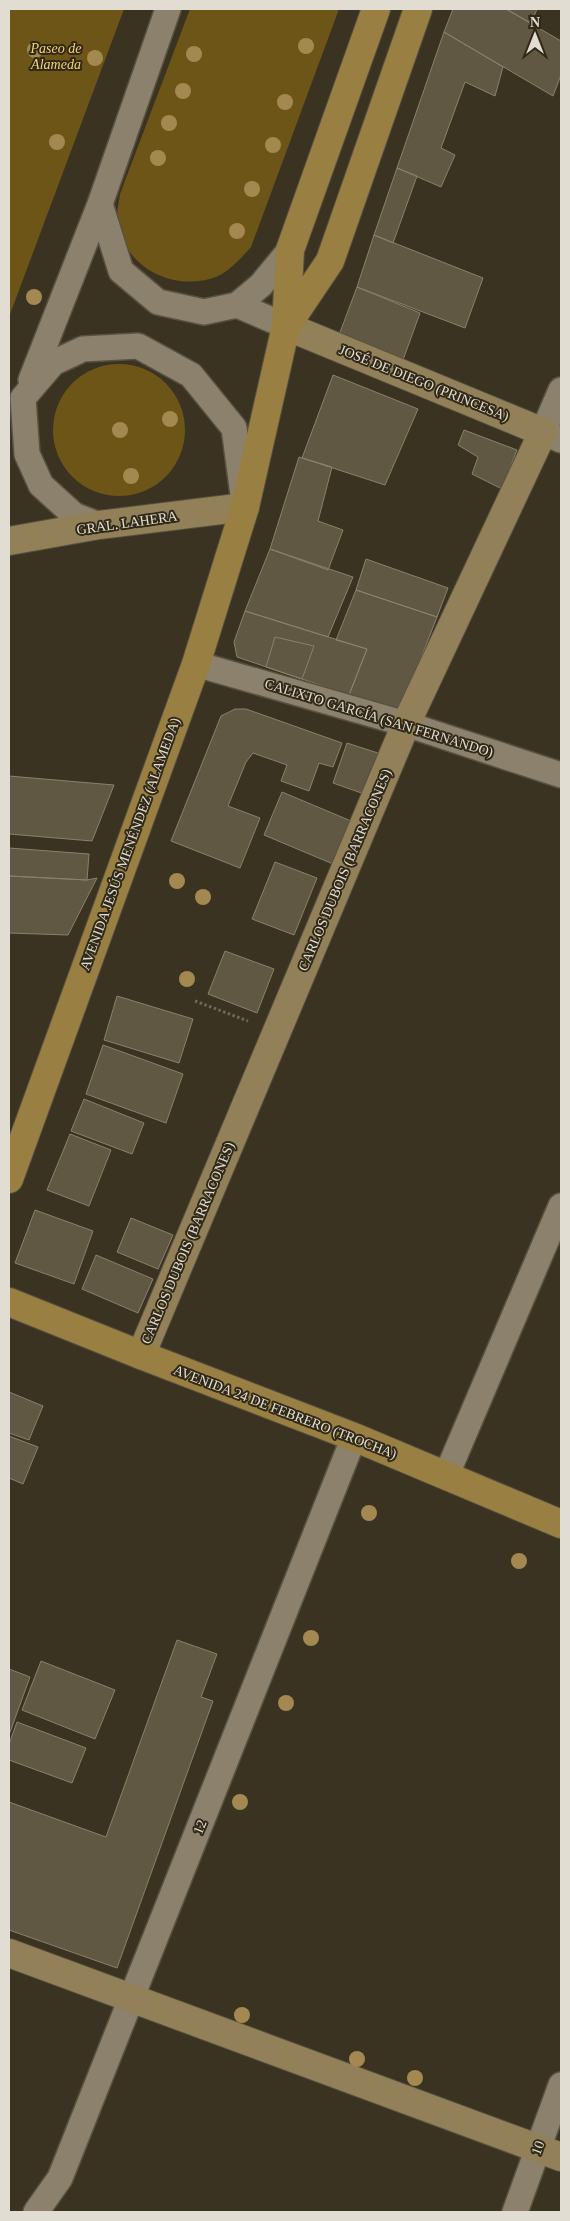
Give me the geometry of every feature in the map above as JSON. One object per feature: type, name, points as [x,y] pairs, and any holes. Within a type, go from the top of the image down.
[{"type":"main road","name":"AVENIDA JESÚS MENÉNDEZ (ALAMEDA)","points":[[9,1179],[196,664],[245,507],[286,326],[290,250],[376,9]]},
{"type":"main road","name":"AVENIDA JESÚS MENÉNDEZ (ALAMEDA)","points":[[286,326],[330,261],[418,9]]},
{"type":"main road","name":"AVENIDA 24 DE FEBRERO (TROCHA)","points":[[9,1302],[354,1437],[561,1524]]},
{"type":"street","name":"AVENIDA JESÚS MENÉNDEZ (ALAMEDA)","points":[[9,438],[100,204],[168,9]]},
{"type":"street","name":"AVENIDA JESÚS MENÉNDEZ (ALAMEDA)","points":[[100,204],[121,271],[158,302],[204,312],[237,305],[261,285],[290,250]]},
{"type":"street","points":[[237,305],[286,326]]},
{"type":"street","name":"JOSÉ DE DIEGO (PRINCESA)","points":[[286,326],[552,436]]},
{"type":"street","name":"AVENIDA JESÚS MENÉNDEZ (ALAMEDA)","points":[[99,526],[74,515],[41,485],[27,454],[23,398],[53,363],[83,349],[138,346],[191,375],[234,428],[245,507]]},
{"type":"street","name":"CARLOS DUBOIS (BARRACONES)","points":[[141,1355],[406,724],[552,436],[561,390]]},
{"type":"street","name":"GRAL. LAHERA","points":[[9,541],[99,526],[245,507]]},
{"type":"street","name":"CALIXTO GARCÍA (SAN FERNANDO)","points":[[196,664],[406,724],[561,775]]},
{"type":"street","points":[[446,1476],[561,1206]]},
{"type":"street","name":"12","points":[[36,2212],[60,2178],[354,1437]]},
{"type":"street","points":[[9,1953],[549,2153]]},
{"type":"street","name":"10","points":[[515,2212],[549,2153],[561,2085]]},
{"type":"path","points":[[195,1000],[276,1032]]},
{"type":"green space","name":"Paseo de Alameda","points":[[9,9],[124,9],[9,317]]},
{"type":"green space","points":[[190,9],[339,9],[251,247],[231,268],[216,277],[199,281],[166,278],[138,262],[128,249],[121,234],[117,217],[120,194]]},
{"type":"green space","points":[[119,364],[132,365],[144,369],[166,383],[180,405],[184,417],[184,443],[180,455],[166,477],[144,491],[132,495],[119,496],[106,495],[94,491],[72,477],[58,455],[54,443],[53,430],[54,417],[58,405],[72,383],[94,369],[106,365]]},
{"type":"building","points":[[453,9],[506,9],[561,41],[561,75],[553,96],[444,32]]},
{"type":"building","points":[[506,9],[537,9],[531,23]]},
{"type":"building","points":[[444,32],[503,67],[495,96],[465,82],[441,148],[455,155],[441,187],[397,168]]},
{"type":"building","points":[[397,168],[417,176],[393,243],[374,235]]},
{"type":"building","points":[[374,235],[483,278],[465,328],[357,287]]},
{"type":"building","points":[[357,287],[420,313],[403,360],[339,335]]},
{"type":"building","points":[[333,375],[418,409],[385,485],[302,458]]},
{"type":"building","points":[[464,430],[517,450],[502,489],[472,474],[478,457],[458,445]]},
{"type":"building","points":[[299,457],[332,467],[318,521],[343,530],[328,570],[270,549]]},
{"type":"building","points":[[270,549],[353,577],[328,637],[245,611]]},
{"type":"building","points":[[366,559],[448,588],[437,617],[356,590]]},
{"type":"building","points":[[356,590],[437,617],[401,709],[349,695],[367,649],[336,640]]},
{"type":"building","points":[[245,611],[367,649],[349,695],[237,657],[234,642]]},
{"type":"building","points":[[275,637],[314,646],[302,679],[266,667]]},
{"type":"building","points":[[235,709],[246,709],[342,743],[333,767],[319,763],[309,791],[281,781],[287,765],[253,753],[246,762],[228,806],[260,818],[240,868],[171,841],[221,716]]},
{"type":"building","points":[[347,743],[384,755],[370,796],[333,783]]},
{"type":"building","points":[[9,776],[114,785],[92,841],[9,834]]},
{"type":"building","points":[[282,792],[351,821],[333,864],[264,835]]},
{"type":"building","points":[[9,848],[89,854],[87,880],[9,876]]},
{"type":"building","points":[[275,862],[317,878],[294,935],[252,919]]},
{"type":"building","points":[[9,876],[87,880],[97,878],[68,935],[9,933]]},
{"type":"building","points":[[225,951],[274,969],[257,1013],[208,994]]},
{"type":"building","points":[[117,996],[193,1019],[179,1063],[104,1040]]},
{"type":"building","points":[[103,1045],[183,1074],[166,1123],[86,1094]]},
{"type":"building","points":[[84,1099],[144,1123],[132,1154],[71,1131]]},
{"type":"building","points":[[70,1134],[111,1150],[89,1206],[47,1190]]},
{"type":"building","points":[[35,1210],[93,1231],[74,1284],[15,1263]]},
{"type":"building","points":[[131,1218],[173,1235],[158,1269],[117,1252]]},
{"type":"building","points":[[96,1255],[153,1279],[138,1313],[82,1289]]},
{"type":"building","points":[[9,1392],[43,1406],[29,1440],[9,1433]]},
{"type":"building","points":[[9,1436],[38,1447],[23,1484],[9,1478]]},
{"type":"building","points":[[177,1640],[217,1654],[201,1697],[213,1701],[117,1968],[9,1930],[9,1802],[106,1837]]},
{"type":"building","points":[[41,1661],[115,1690],[95,1739],[22,1710]]},
{"type":"building","points":[[9,1669],[30,1677],[9,1735]]},
{"type":"building","points":[[17,1722],[86,1748],[72,1783],[9,1760],[9,1744]]}]
